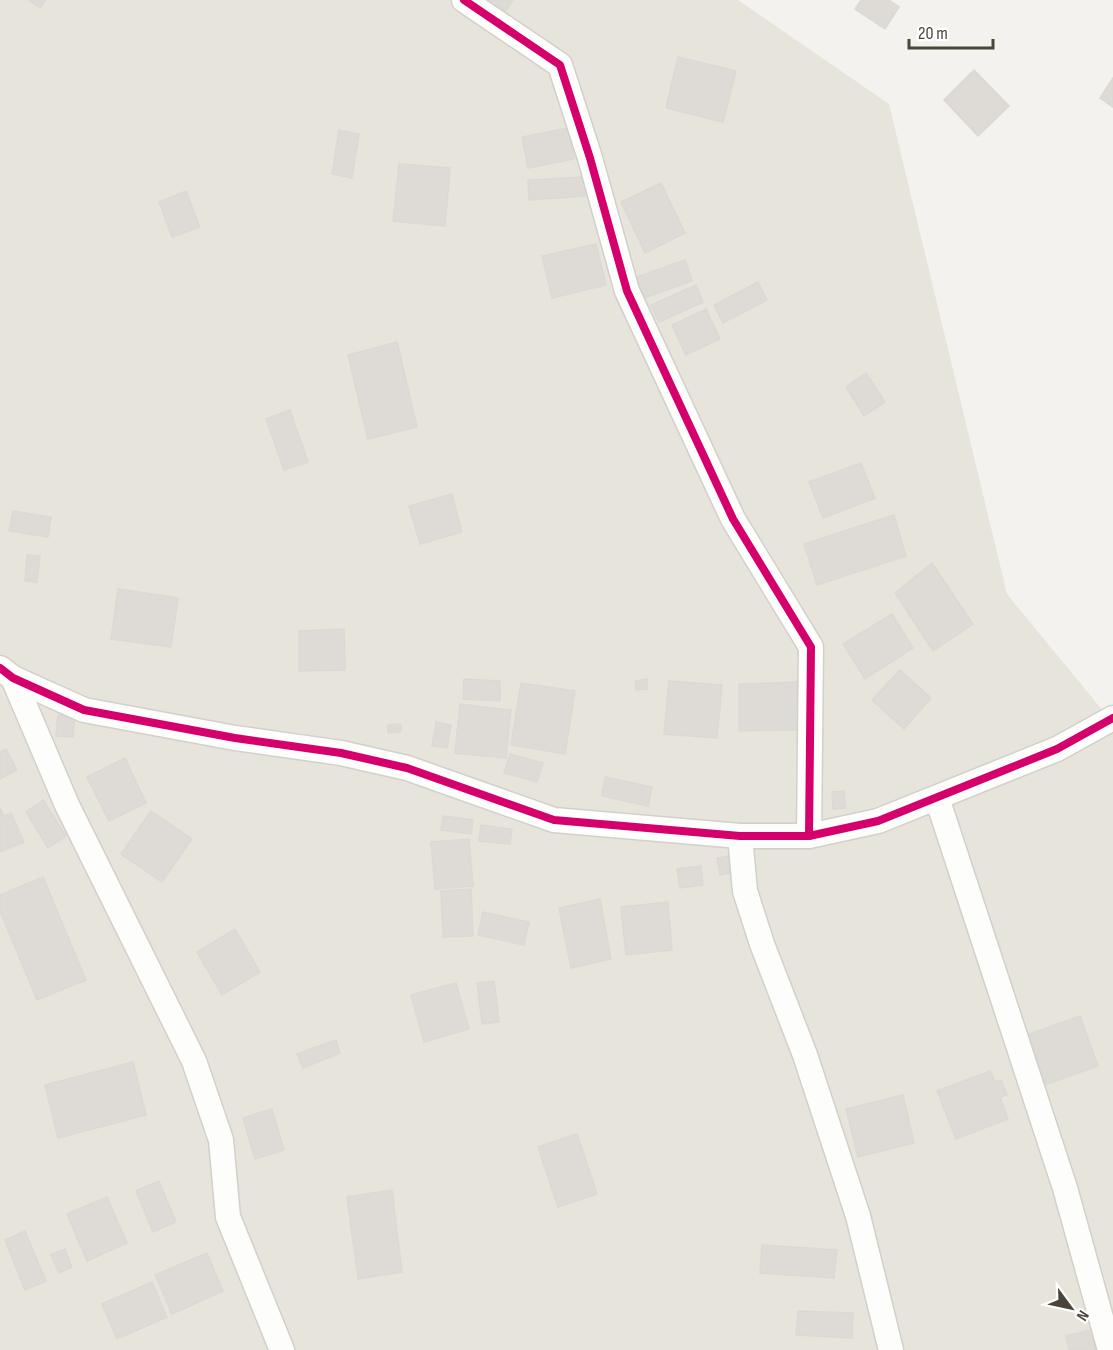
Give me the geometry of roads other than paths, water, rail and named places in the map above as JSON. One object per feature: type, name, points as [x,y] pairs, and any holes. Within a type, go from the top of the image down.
[{"type":"street","points":[[464,0],[560,65],[590,158],[627,291],[733,519],[811,647],[809,836]]},
{"type":"street","points":[[7,673],[84,710],[235,738],[340,753],[407,768],[554,820],[740,836],[809,836],[879,821],[1056,749],[1113,718]]},
{"type":"street","points":[[7,673],[67,805],[194,1061],[221,1140],[228,1217],[282,1350]]},
{"type":"street","points":[[937,798],[1065,1188],[1110,1350]]},
{"type":"street","points":[[740,836],[745,891],[762,944],[805,1055],[858,1215],[891,1350]]}]
